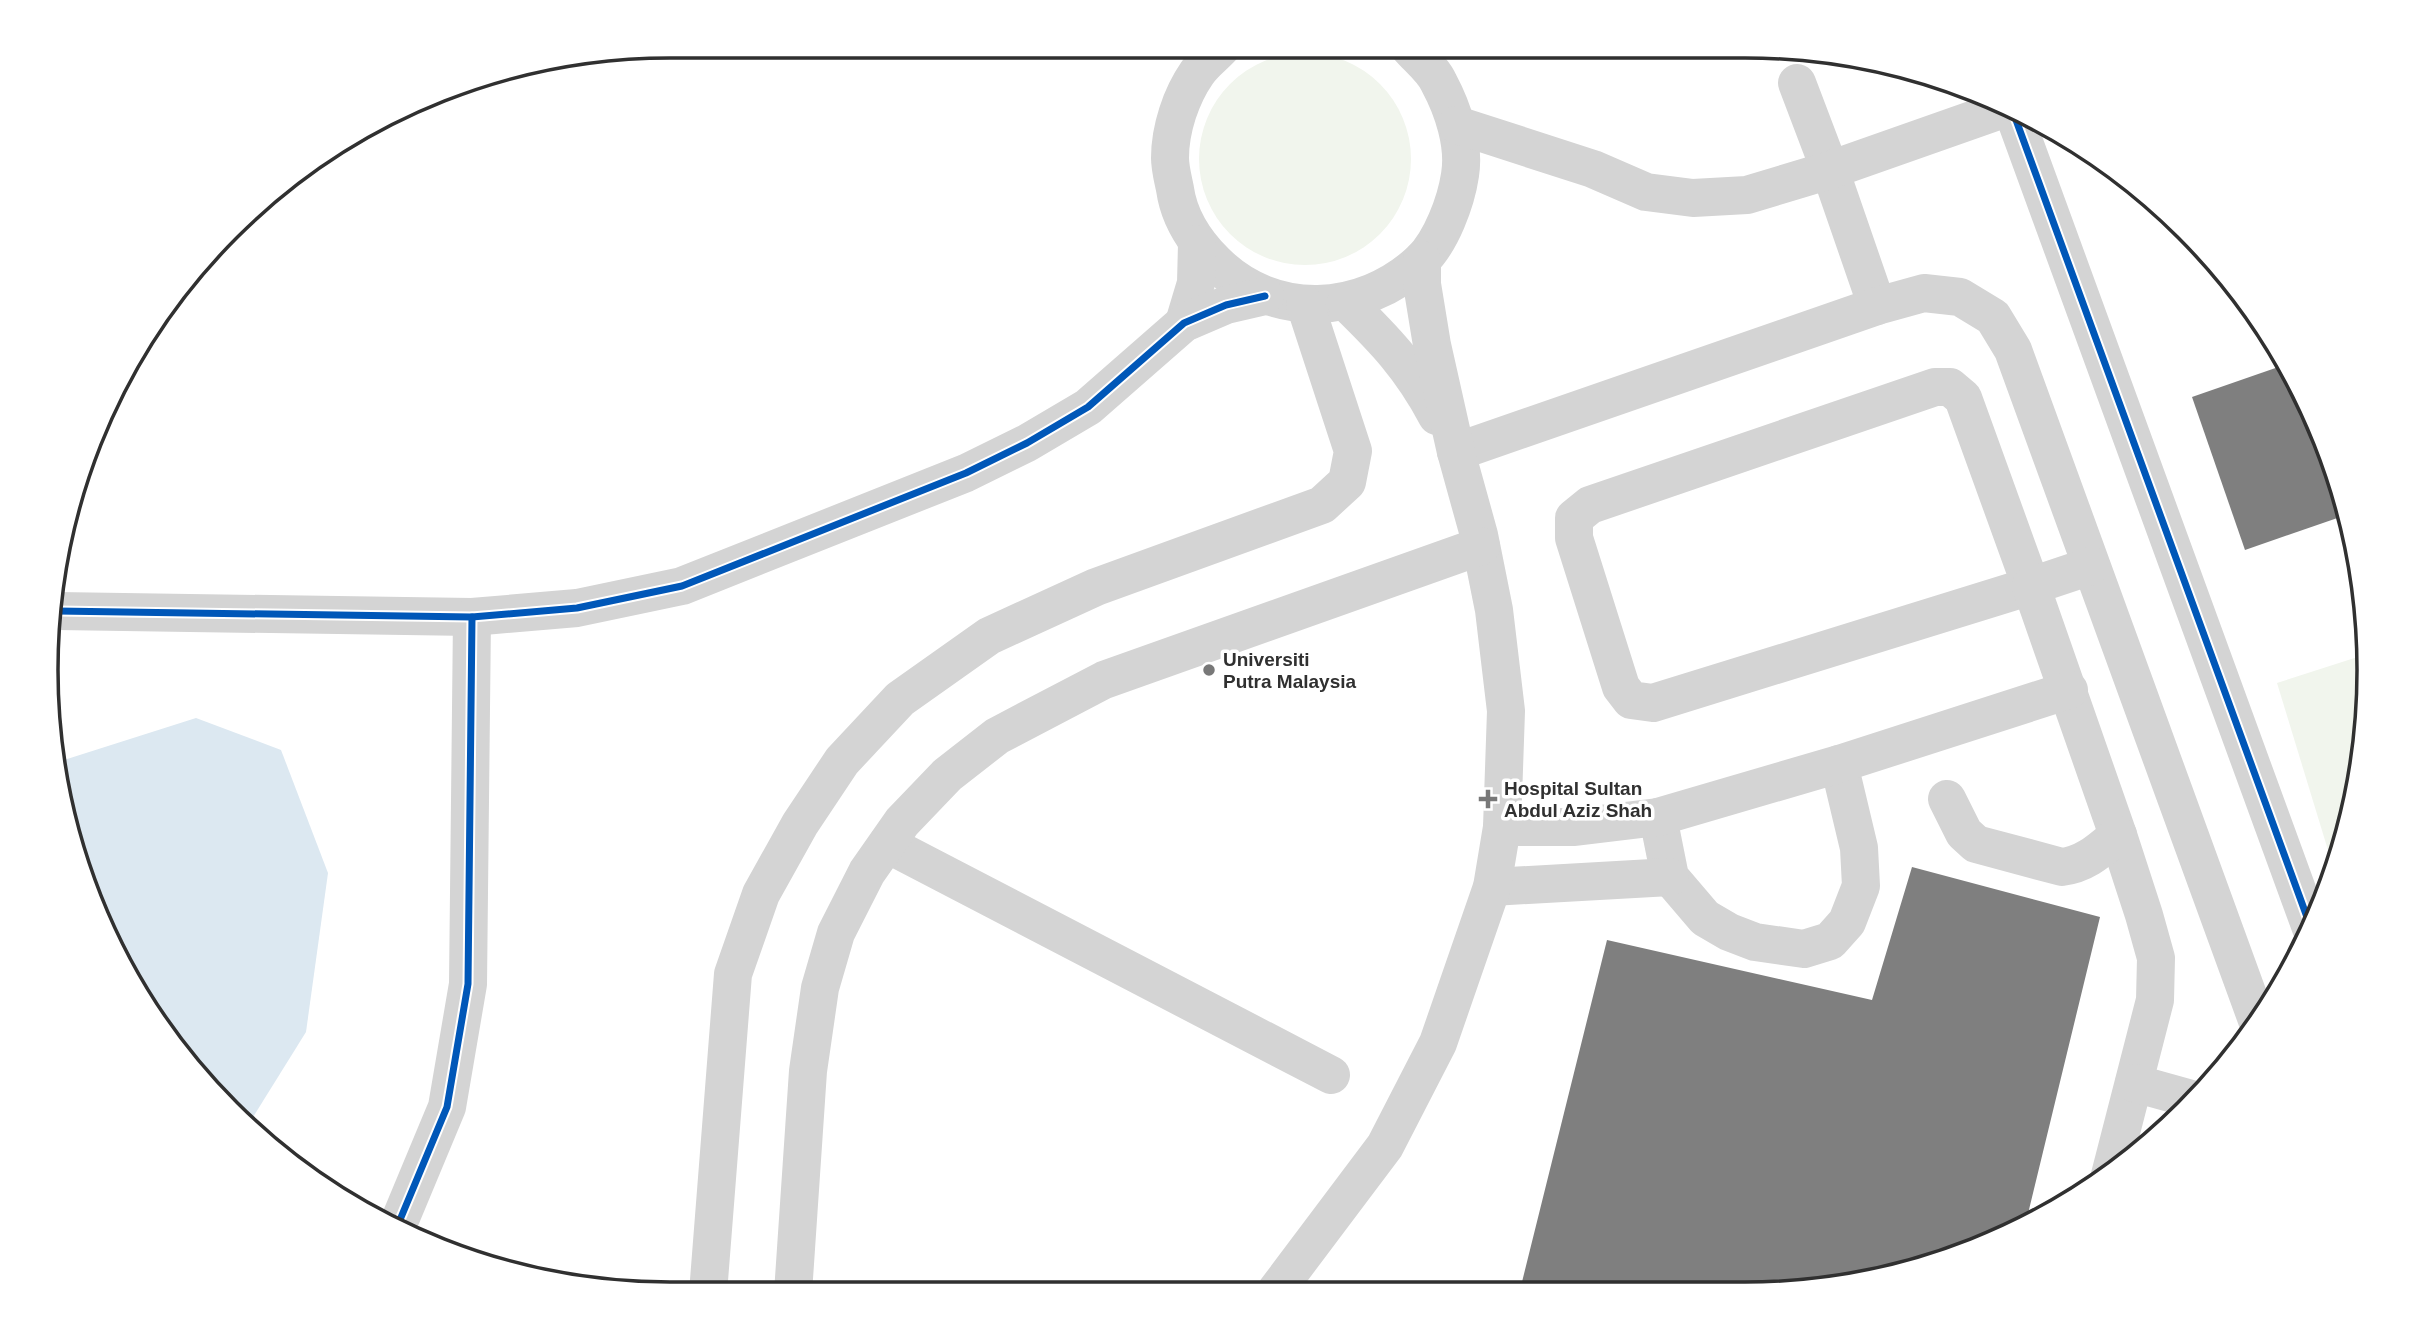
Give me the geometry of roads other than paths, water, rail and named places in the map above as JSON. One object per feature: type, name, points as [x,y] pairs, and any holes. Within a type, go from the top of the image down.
[{"type":"street","points":[[1205,58],[1177,113],[1170,158],[1177,204],[1197,244],[1230,276],[1265,296],[1305,304],[1346,302],[1383,289],[1422,260],[1448,219],[1460,173],[1457,125],[1438,80],[1419,58]]},
{"type":"street","points":[[1797,83],[1877,306]]},
{"type":"street","points":[[1457,125],[1593,169],[1646,192],[1693,198],[1747,195],[1830,170],[1997,112]]},
{"type":"street","points":[[2015,120],[2306,915]]},
{"type":"street","points":[[1460,173],[1488,161],[1534,149]]},
{"type":"street","points":[[1184,323],[1196,283],[1197,244]]},
{"type":"street","points":[[1283,1282],[1385,1146],[1438,1043],[1492,887],[1502,827],[1506,711],[1494,610],[1432,345],[1422,284],[1422,260]]},
{"type":"street","points":[[1456,452],[1877,306],[1924,293],[1960,297],[1993,317],[2013,350],[2254,1011]]},
{"type":"street","points":[[61,611],[472,617],[577,608],[682,586],[966,473],[1027,443],[1088,407],[1184,323],[1226,305],[1265,296]]},
{"type":"street","points":[[1346,302],[1387,342],[1420,384],[1456,452]]},
{"type":"street","points":[[709,1282],[733,974],[761,894],[800,824],[842,761],[900,699],[989,636],[1096,587],[1322,505],[1347,482],[1353,451],[1305,304]]},
{"type":"street","points":[[2091,566],[2031,586],[1653,703],[1631,700],[1621,687],[1574,538],[1574,518],[1590,505],[1935,387],[1950,387],[1963,398],[2031,586],[2069,690],[2156,958],[2155,1000],[2114,1159]]},
{"type":"street","points":[[794,1282],[808,1071],[820,988],[836,933],[867,872],[902,822],[947,775],[997,736],[1104,680],[1481,546]]},
{"type":"street","points":[[400,1220],[447,1107],[468,984],[472,617]]},
{"type":"street","points":[[1502,827],[1575,827],[1658,817],[1839,764],[2069,690]]},
{"type":"street","points":[[1658,817],[1670,877],[1705,918],[1729,932],[1755,942],[1804,949],[1830,941],[1847,922],[1861,886],[1859,848],[1839,764]]},
{"type":"street","points":[[1947,799],[1964,833],[1976,844],[2062,867],[2075,866],[2088,860],[2118,835]]},
{"type":"street","points":[[887,844],[1331,1075]]},
{"type":"street","points":[[1492,887],[1670,877]]},
{"type":"street","points":[[2134,1083],[2184,1097]]},
{"type":"place","name":"Universiti Putra Malaysia","points":[[1209,670]]},
{"type":"place","name":"Hospital Sultan Abdul Aziz Shah","points":[[1488,799]]}]
